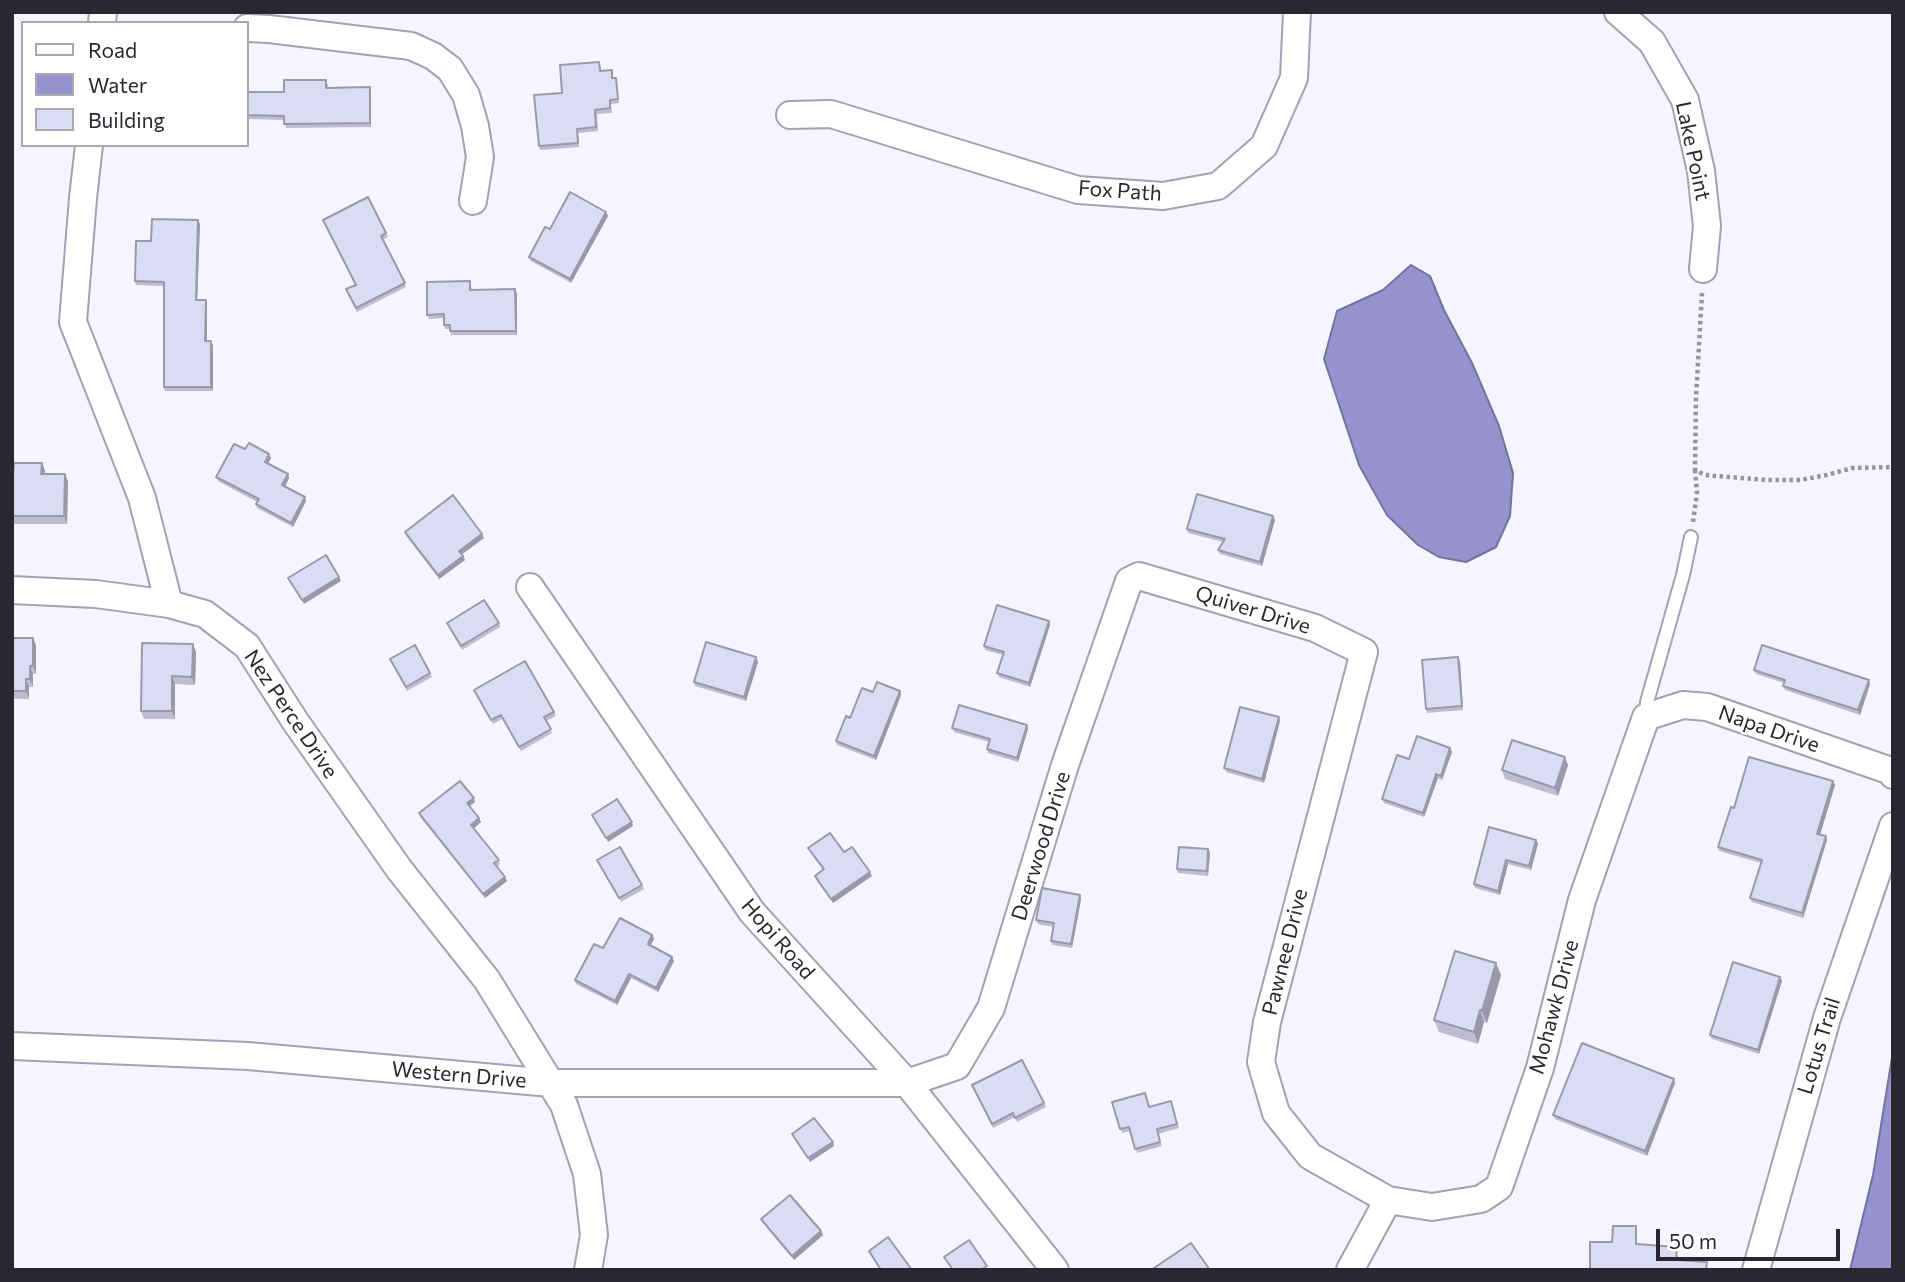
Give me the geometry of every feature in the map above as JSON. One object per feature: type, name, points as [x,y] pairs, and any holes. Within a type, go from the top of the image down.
[{"type":"street","name":"Fox Path","points":[[790,115],[831,114],[1078,190],[1163,196],[1218,186],[1264,146],[1294,78],[1297,12]]},
{"type":"street","name":"Lake Point","points":[[1618,12],[1652,43],[1685,100],[1703,185],[1707,226],[1703,270]]},
{"type":"street","points":[[248,29],[411,46],[433,56],[450,69],[466,96],[475,127],[480,158],[472,201]]},
{"type":"street","points":[[89,147],[73,322],[142,498],[169,604]]},
{"type":"street","name":"Quiver Drive","points":[[1139,576],[1315,628],[1364,652]]},
{"type":"street","name":"Deerwood Drive","points":[[907,1083],[957,1066],[991,1008],[1065,765],[1129,581],[1139,576]]},
{"type":"street","name":"Hopi Road","points":[[530,587],[752,912],[907,1083],[1055,1270]]},
{"type":"street","name":"Nez Perce Drive","points":[[12,590],[96,593],[169,604],[205,614],[247,646],[295,722],[399,869],[487,980],[564,1105],[587,1174],[594,1235],[588,1270]]},
{"type":"street","name":"Pawnee Drive","points":[[1364,652],[1267,1022],[1261,1062],[1276,1113],[1310,1156],[1388,1200]]},
{"type":"street","name":"Napa Drive","points":[[1646,717],[1682,705],[1707,707],[1892,773]]},
{"type":"street","name":"Mohawk Drive","points":[[1388,1200],[1432,1207],[1481,1199],[1499,1187],[1540,1068],[1582,900],[1646,717]]},
{"type":"street","name":"Lotus Trail","points":[[1756,1270],[1826,1018],[1893,826]]},
{"type":"street","name":"Western Drive","points":[[12,1046],[248,1056],[551,1083],[907,1083]]},
{"type":"street","points":[[1350,1270],[1388,1200]]},
{"type":"lane","points":[[1646,717],[1647,702],[1691,537]]},
{"type":"path","points":[[1691,537],[1697,493],[1695,410],[1703,270]]},
{"type":"path","points":[[1695,470],[1705,474],[1742,478],[1800,480],[1852,468],[1893,465]]},
{"type":"water","points":[[1411,265],[1430,276],[1499,426],[1513,473],[1510,516],[1496,547],[1466,562],[1439,557],[1418,545],[1387,515],[1359,465],[1324,359],[1337,311],[1383,290]]},
{"type":"water","points":[[1893,1051],[1893,1270],[1850,1270],[1873,1175]]},
{"type":"building","points":[[599,62],[600,71],[612,70],[612,78],[616,78],[618,99],[610,100],[610,108],[595,110],[596,127],[577,129],[578,143],[539,146],[534,95],[562,93],[560,65]]},
{"type":"building","points":[[284,80],[326,80],[326,88],[370,87],[370,123],[284,124],[284,116],[248,115],[248,92],[284,92]]},
{"type":"building","points":[[570,192],[606,212],[570,279],[529,257],[545,227],[550,229]]},
{"type":"building","points":[[368,197],[386,233],[381,236],[405,283],[356,308],[346,289],[356,285],[323,220]]},
{"type":"building","points":[[152,219],[198,220],[196,300],[206,300],[205,341],[211,341],[211,387],[164,387],[164,282],[135,281],[136,241],[151,241]]},
{"type":"building","points":[[470,281],[470,290],[515,289],[516,331],[450,331],[450,325],[444,325],[444,314],[427,315],[427,282]]},
{"type":"building","points":[[249,443],[269,454],[265,462],[288,474],[282,485],[305,497],[291,523],[256,504],[259,499],[216,477],[234,444],[245,449]]},
{"type":"building","points":[[14,463],[42,463],[41,474],[65,474],[64,516],[12,516]]},
{"type":"building","points":[[1197,494],[1273,516],[1260,562],[1218,550],[1225,539],[1187,529]]},
{"type":"building","points":[[453,495],[482,534],[459,551],[463,556],[438,575],[405,532]]},
{"type":"building","points":[[326,555],[339,577],[302,600],[288,578]]},
{"type":"building","points":[[484,600],[499,623],[461,646],[447,623]]},
{"type":"building","points":[[997,605],[1049,621],[1029,683],[997,673],[1004,652],[984,646]]},
{"type":"building","points":[[12,638],[33,638],[33,666],[30,666],[30,679],[26,679],[26,691],[12,691]]},
{"type":"building","points":[[706,642],[756,657],[744,697],[694,682]]},
{"type":"building","points":[[142,643],[193,644],[192,677],[172,676],[172,711],[141,711]]},
{"type":"building","points":[[415,645],[430,673],[406,687],[390,659]]},
{"type":"building","points":[[1762,645],[1869,680],[1858,710],[1783,686],[1785,680],[1754,670]]},
{"type":"building","points":[[1458,657],[1462,706],[1426,709],[1422,660]]},
{"type":"building","points":[[525,661],[554,712],[544,717],[551,729],[519,747],[501,715],[491,720],[474,690]]},
{"type":"building","points":[[877,682],[900,691],[874,756],[836,741],[846,716],[850,718],[862,688],[873,692]]},
{"type":"building","points":[[959,705],[1027,725],[1017,758],[987,749],[990,739],[952,728]]},
{"type":"building","points":[[1240,707],[1279,717],[1262,779],[1224,768]]},
{"type":"building","points":[[1417,736],[1450,748],[1441,776],[1436,774],[1423,813],[1382,799],[1397,755],[1409,759]]},
{"type":"building","points":[[1512,740],[1565,757],[1555,788],[1502,770]]},
{"type":"building","points":[[1749,757],[1833,781],[1817,834],[1826,836],[1802,913],[1750,898],[1762,860],[1718,847],[1731,807],[1734,808]]},
{"type":"building","points":[[460,781],[474,798],[467,803],[479,818],[471,825],[499,860],[494,863],[505,877],[483,894],[419,813]]},
{"type":"building","points":[[617,799],[632,822],[606,838],[592,815]]},
{"type":"building","points":[[1489,827],[1536,840],[1529,866],[1506,860],[1498,891],[1474,884]]},
{"type":"building","points":[[830,833],[844,852],[852,847],[870,872],[831,899],[815,876],[824,869],[808,848]]},
{"type":"building","points":[[620,847],[642,885],[619,898],[597,860]]},
{"type":"building","points":[[1179,847],[1208,849],[1207,871],[1177,869]]},
{"type":"building","points":[[1042,888],[1080,895],[1071,944],[1051,941],[1054,923],[1036,920]]},
{"type":"building","points":[[620,918],[652,935],[648,944],[672,957],[656,988],[629,974],[615,1001],[575,980],[594,944],[603,948]]},
{"type":"building","points":[[1455,951],[1496,963],[1474,1032],[1434,1020]]},
{"type":"building","points":[[1733,962],[1780,977],[1758,1050],[1710,1035]]},
{"type":"building","points":[[1582,1043],[1674,1079],[1645,1151],[1553,1115]]},
{"type":"building","points":[[1022,1060],[1044,1103],[1015,1118],[1013,1113],[992,1124],[972,1085]]},
{"type":"building","points":[[1145,1093],[1149,1107],[1171,1101],[1177,1124],[1157,1129],[1160,1142],[1135,1149],[1129,1127],[1120,1129],[1112,1102]]},
{"type":"building","points":[[814,1118],[833,1142],[808,1158],[792,1134]]},
{"type":"building","points":[[790,1195],[821,1231],[792,1256],[761,1219]]},
{"type":"building","points":[[1613,1226],[1636,1226],[1636,1244],[1676,1247],[1677,1260],[1707,1262],[1706,1270],[1590,1270],[1590,1242],[1612,1242]]},
{"type":"building","points":[[888,1237],[912,1270],[881,1270],[869,1251]]},
{"type":"building","points":[[969,1240],[987,1266],[980,1270],[953,1270],[944,1257]]},
{"type":"building","points":[[1191,1243],[1210,1270],[1151,1270]]}]
